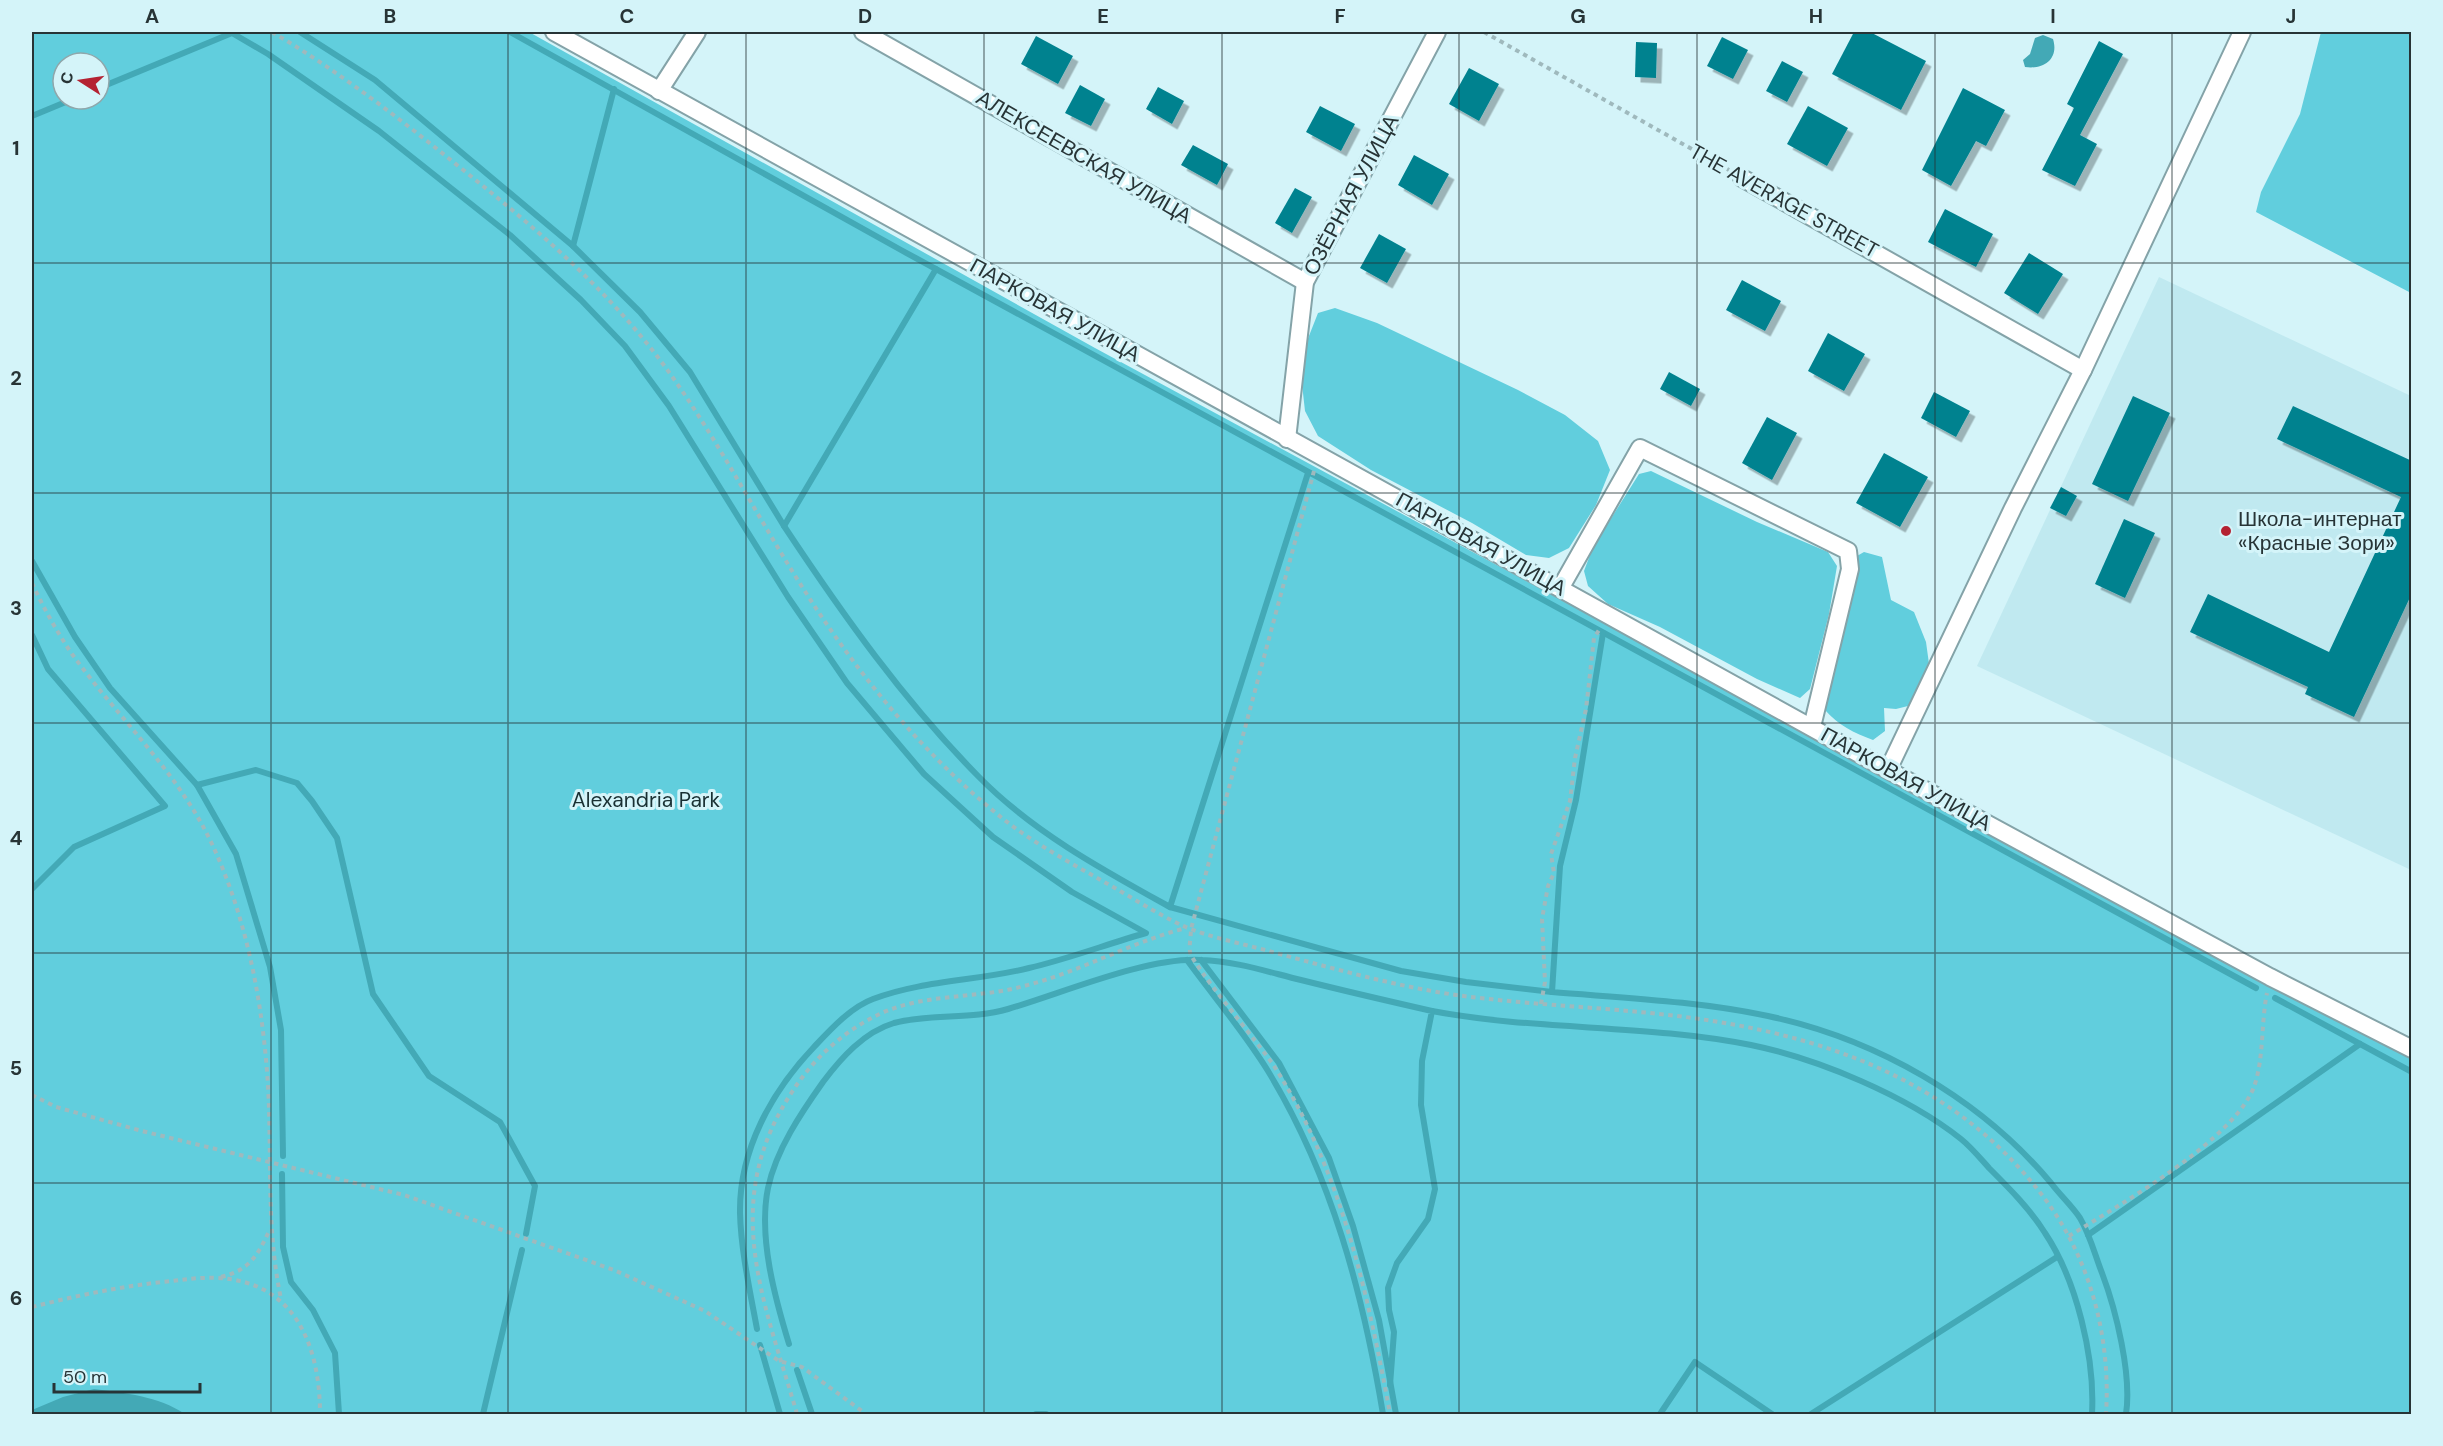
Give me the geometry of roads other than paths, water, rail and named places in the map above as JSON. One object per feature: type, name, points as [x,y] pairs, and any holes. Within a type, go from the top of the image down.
[{"type":"street","name":"ПАРКОВАЯ УЛИЦА","points":[[554,32],[1287,439],[1561,587],[1888,770],[2270,976],[2412,1049]]},
{"type":"street","points":[[660,91],[697,32]]},
{"type":"street","name":"АЛЕКСЕЕВСКАЯ УЛИЦА","points":[[863,32],[1305,282]]},
{"type":"street","name":"ОЗЁРНАЯ УЛИЦА","points":[[1287,439],[1305,282],[1437,32]]},
{"type":"street","points":[[1888,770],[2013,508],[2084,370],[2242,32]]},
{"type":"street","name":"THE AVERAGE STREET","points":[[1742,178],[2084,370]]},
{"type":"street","points":[[1561,587],[1640,448],[1848,551],[1850,569],[1812,727]]},
{"type":"waterway","points":[[111,83],[232,33],[228,32]]},
{"type":"waterway","points":[[300,32],[375,80],[573,246],[614,89]]},
{"type":"waterway","points":[[510,32],[901,250],[2256,988]]},
{"type":"waterway","points":[[232,33],[268,54],[379,131],[510,235],[581,300],[625,346],[669,406],[788,597],[847,683],[924,774],[993,837],[1072,892],[1146,933],[1029,968],[931,984],[892,993],[857,1007],[827,1033],[799,1064],[772,1102],[752,1144],[745,1167],[740,1213],[742,1242],[757,1329]]},
{"type":"waterway","points":[[32,116],[51,108]]},
{"type":"waterway","points":[[573,246],[640,312],[690,372],[784,526],[936,269]]},
{"type":"waterway","points":[[784,526],[829,592],[900,688],[979,777],[1045,833],[1170,907],[1308,473]]},
{"type":"waterway","points":[[32,561],[75,637],[110,688],[197,785],[236,854],[270,967],[281,1030],[283,1156]]},
{"type":"waterway","points":[[1603,633],[1576,800],[1560,866],[1552,992],[1714,1007],[1768,1016],[1808,1026],[1886,1057],[1923,1076],[1959,1099],[2023,1152],[2073,1209],[2084,1225],[2107,1288],[2122,1343],[2127,1381],[2126,1414]]},
{"type":"waterway","points":[[32,635],[48,669],[165,806],[74,847],[32,889]]},
{"type":"waterway","points":[[197,785],[256,770],[297,783],[312,801],[337,838],[373,994],[429,1076],[500,1122],[535,1186],[526,1234]]},
{"type":"waterway","points":[[1170,907],[1401,971],[1466,982],[1552,992]]},
{"type":"waterway","points":[[1187,960],[1239,1028],[1268,1071],[1310,1152],[1327,1194],[1355,1280],[1383,1414]]},
{"type":"waterway","points":[[1201,960],[1279,1063],[1329,1158],[1353,1226],[1379,1320],[1396,1414]]},
{"type":"waterway","points":[[789,1344],[778,1307],[767,1247],[765,1207],[768,1188],[783,1146],[798,1119],[845,1055],[863,1039],[894,1023],[922,1018],[994,1012],[1130,970],[1155,964],[1201,960],[1251,967],[1432,1011],[1422,1061],[1421,1105],[1435,1189],[1428,1219],[1397,1263],[1388,1288],[1389,1310],[1394,1332],[1390,1385]]},
{"type":"waterway","points":[[2275,998],[2412,1072]]},
{"type":"waterway","points":[[1432,1011],[1512,1022],[1711,1038],[1751,1045],[1777,1051],[1833,1070],[1915,1108],[1939,1123],[1972,1149],[2026,1207],[2056,1252],[2082,1320],[2090,1369],[2092,1414]]},
{"type":"waterway","points":[[2088,1235],[2360,1044]]},
{"type":"waterway","points":[[282,1174],[283,1247],[291,1282],[313,1310],[335,1353],[339,1414]]},
{"type":"waterway","points":[[483,1414],[522,1250]]},
{"type":"waterway","points":[[1811,1414],[2057,1257]]},
{"type":"waterway","points":[[760,1345],[780,1414]]},
{"type":"waterway","points":[[1660,1414],[1695,1362],[1772,1414]]},
{"type":"waterway","points":[[797,1370],[812,1414]]},
{"type":"waterway","points":[[1036,1414],[1046,1414]]},
{"type":"place","name":"Школа-интернат «Красные Зори»","points":[[2226,531]]},
{"type":"park label","name":"Alexandria Park","points":[[646,800]]}]
